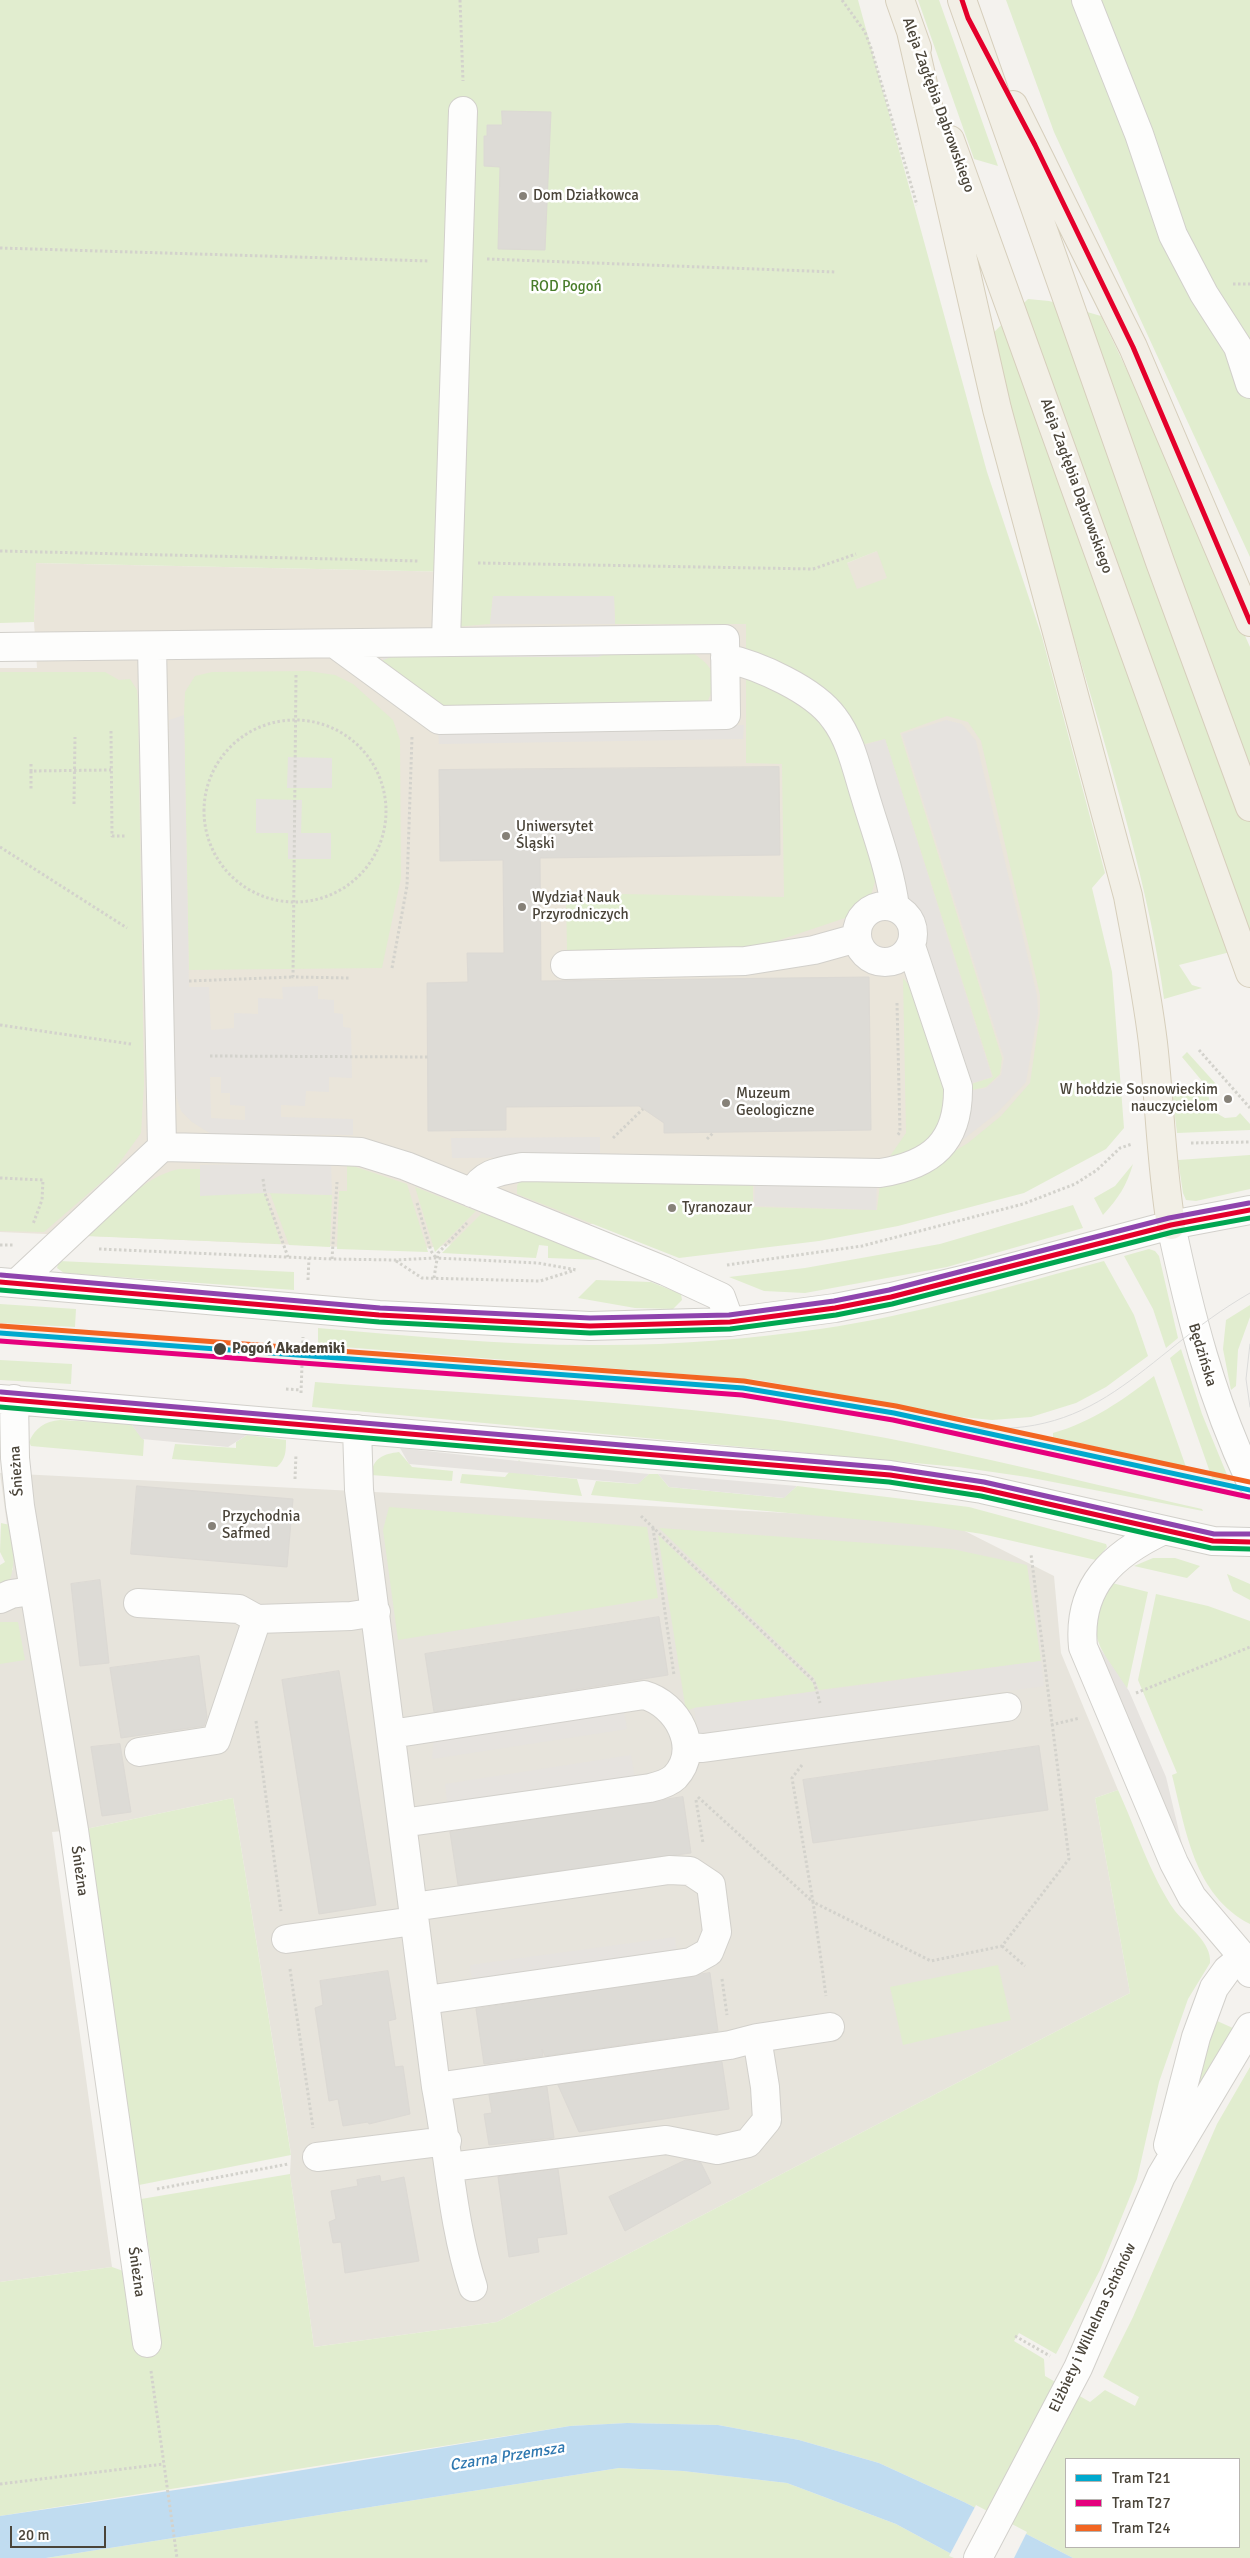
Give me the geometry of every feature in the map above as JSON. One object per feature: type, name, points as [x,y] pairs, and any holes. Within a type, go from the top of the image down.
[{"type":"main road","name":"Aleja Zagłębia Dąbrowskiego","points":[[900,0],[1110,578],[1250,973]]},
{"type":"main road","points":[[965,9],[1035,145],[1133,347],[1249,616]]},
{"type":"main road","points":[[965,9],[1160,562],[1250,807]]},
{"type":"main road","points":[[911,31],[997,409],[1128,896],[1153,1044],[1160,1143],[1171,1225]]},
{"type":"street","points":[[1086,0],[1139,134],[1173,235],[1204,294],[1238,347],[1250,384]]},
{"type":"street","points":[[446,640],[464,112]]},
{"type":"street","points":[[0,647],[335,644],[446,640],[725,639],[726,715],[439,720],[335,644]]},
{"type":"street","points":[[152,646],[162,1147]]},
{"type":"street","points":[[725,658],[743,662],[772,674],[816,700],[834,718],[850,749],[891,881],[895,907]]},
{"type":"street","points":[[879,906],[895,907],[907,916],[914,930],[902,954],[881,963],[870,958],[861,950],[857,938],[858,926],[866,913],[879,906]]},
{"type":"street","points":[[565,965],[745,961],[814,950],[857,938]]},
{"type":"street","points":[[481,1197],[478,1183],[490,1174],[522,1167],[880,1173],[904,1169],[932,1155],[949,1134],[958,1110],[958,1088],[902,954]]},
{"type":"street","points":[[9,1282],[54,1247],[162,1147],[361,1152],[406,1166],[665,1271],[721,1297],[730,1322]]},
{"type":"street","points":[[9,1282],[305,1310],[379,1315],[590,1326],[730,1322],[835,1308],[891,1297],[991,1273],[1171,1225],[1250,1210]]},
{"type":"street","name":"Będzińska","points":[[1171,1225],[1201,1353],[1222,1416],[1250,1480]]},
{"type":"street","points":[[7,1399],[890,1475],[982,1489],[1213,1541],[1250,1542]]},
{"type":"street","name":"Śnieżna","points":[[7,1399],[15,1458],[10,1508],[32,1591],[74,1830],[147,2343]]},
{"type":"street","points":[[357,1429],[359,1490],[436,2087],[463,2256],[473,2286]]},
{"type":"street","points":[[1164,1530],[1137,1543],[1102,1572],[1085,1606],[1081,1626],[1083,1647],[1174,1862],[1192,1897],[1248,1962]]},
{"type":"street","points":[[0,1598],[32,1591]]},
{"type":"street","points":[[138,1603],[239,1609],[257,1619],[351,1616],[376,1612]]},
{"type":"street","points":[[139,1752],[216,1740],[257,1619]]},
{"type":"street","points":[[391,1734],[644,1695],[658,1699],[671,1710],[681,1726],[687,1747],[684,1764],[674,1778],[650,1788],[402,1823]]},
{"type":"street","points":[[687,1747],[703,1748],[1007,1707]]},
{"type":"street","points":[[286,1939],[414,1914],[669,1870],[690,1871],[711,1885],[717,1932],[709,1952],[691,1962],[426,2000]]},
{"type":"street","name":"Elżbiety i Wilhelma Schönów","points":[[1161,2176],[1196,2036],[1214,1988],[1227,1970],[1248,1962]]},
{"type":"street","points":[[436,2087],[730,2045],[757,2038],[830,2027]]},
{"type":"street","name":"Elżbiety i Wilhelma Schönów","points":[[978,2558],[1067,2364],[1161,2176],[1250,2027]]},
{"type":"street","points":[[450,2167],[666,2140],[717,2150],[748,2143],[767,2120],[765,2087],[757,2038]]},
{"type":"street","points":[[317,2157],[446,2141]]},
{"type":"path","points":[[460,0],[464,112]]},
{"type":"path","points":[[0,248],[418,262],[460,258],[836,272]]},
{"type":"path","points":[[1226,284],[1250,284]]},
{"type":"path","points":[[293,977],[296,644]]},
{"type":"path","points":[[392,968],[407,886],[412,724],[422,708]]},
{"type":"path","points":[[277,721],[296,721],[315,722],[346,735],[370,759],[386,793],[384,830],[372,862],[351,886],[317,899],[294,901],[269,898],[245,889],[222,864],[205,830],[206,793],[218,761],[243,734],[277,721]]},
{"type":"path","points":[[111,731],[112,831]]},
{"type":"path","points":[[74,804],[75,737]]},
{"type":"path","points":[[31,764],[31,790]]},
{"type":"path","points":[[31,771],[112,770]]},
{"type":"path","points":[[0,847],[139,935],[158,938]]},
{"type":"path","points":[[895,1139],[900,1132],[897,983],[902,954]]},
{"type":"path","points":[[159,982],[293,977],[350,978]]},
{"type":"path","points":[[0,1025],[142,1045],[161,1057]]},
{"type":"path","points":[[1199,1050],[1250,1108]]},
{"type":"path","points":[[210,1056],[428,1057]]},
{"type":"path","points":[[623,1127],[643,1109]]},
{"type":"path","points":[[721,1266],[789,1258],[862,1246],[1023,1204],[1076,1184],[1097,1170],[1125,1145],[1250,1142]]},
{"type":"path","points":[[259,1149],[265,1193],[288,1257]]},
{"type":"path","points":[[332,1259],[338,1151]]},
{"type":"path","points":[[406,1166],[431,1251],[436,1258]]},
{"type":"path","points":[[0,1178],[43,1180],[42,1200],[32,1227]]},
{"type":"path","points":[[434,1278],[438,1253],[481,1197]]},
{"type":"path","points":[[0,1245],[332,1259],[395,1260],[436,1258],[538,1263],[585,1270]]},
{"type":"path","points":[[308,1283],[309,1258]]},
{"type":"path","points":[[395,1260],[422,1278],[540,1281],[576,1270]]},
{"type":"path","points":[[300,1398],[304,1332]]},
{"type":"path","points":[[286,1389],[300,1390]]},
{"type":"path","points":[[295,1479],[297,1447]]},
{"type":"path","points":[[641,1516],[814,1681],[818,1690],[825,1732]]},
{"type":"path","points":[[653,1528],[679,1706],[671,1710]]},
{"type":"path","points":[[711,1885],[695,1794],[813,1902],[931,1961],[1002,1946],[1069,1859],[1031,1554]]},
{"type":"path","points":[[1135,1693],[1250,1647]]},
{"type":"path","points":[[255,1714],[317,2157]]},
{"type":"path","points":[[1051,1725],[1089,1715]]},
{"type":"path","points":[[802,1765],[792,1778],[813,1902],[830,2027]]},
{"type":"path","points":[[717,1932],[730,2045]]},
{"type":"path","points":[[1002,1946],[1025,1966]]},
{"type":"path","points":[[125,2196],[208,2178],[278,2167]]},
{"type":"path","points":[[1015,2336],[1067,2364]]},
{"type":"path","points":[[147,2343],[177,2558]]},
{"type":"path","points":[[0,2484],[164,2464]]},
{"type":"shaded area","name":"Uniwersytet Śląski","points":[[935,527],[1053,1004],[1025,1174],[887,1220],[639,1217],[412,1250],[0,1232],[0,668],[37,668],[34,622],[35,563],[458,572],[847,563]]},
{"type":"shaded area","points":[[493,596],[614,596],[615,624],[490,624]]},
{"type":"shaded area","points":[[617,648],[598,657],[391,657],[383,660],[382,650]]},
{"type":"shaded area","points":[[184,715],[189,987],[209,987],[211,1030],[234,1028],[234,1013],[258,1014],[258,998],[283,999],[282,987],[318,986],[318,999],[334,1000],[334,1013],[343,1014],[343,1027],[351,1028],[352,1078],[329,1077],[329,1092],[306,1091],[305,1106],[281,1105],[281,1117],[353,1119],[353,1135],[211,1134],[192,1122],[181,1111],[176,1095],[171,968],[169,720]],"holes":[[[210,1077],[221,1077],[221,1093],[230,1093],[230,1105],[245,1106],[245,1120],[211,1118]]]},
{"type":"shaded area","points":[[946,720],[962,724],[976,741],[1037,995],[1038,1013],[1026,1082],[997,1113],[965,1138],[944,1151],[970,1091],[986,1088],[1001,1075],[1004,1058],[902,734]]},
{"type":"shaded area","points":[[744,725],[743,739],[439,744],[438,730]]},
{"type":"shaded area","points":[[885,739],[992,1077],[965,1085],[858,747]]},
{"type":"shaded area","points":[[288,757],[332,758],[332,788],[287,788]]},
{"type":"shaded area","points":[[256,799],[302,800],[301,833],[331,833],[331,859],[288,859],[288,833],[256,833]]},
{"type":"shaded area","points":[[600,1137],[600,1157],[452,1158],[451,1138]]},
{"type":"shaded area","points":[[331,1163],[332,1195],[265,1193],[200,1196],[200,1165]]},
{"type":"shaded area","points":[[755,1179],[877,1183],[876,1210],[754,1206]]},
{"type":"shaded area","points":[[131,1424],[247,1435],[228,1447],[142,1439]]},
{"type":"shaded area","points":[[400,1448],[649,1474],[638,1484],[409,1464]]},
{"type":"shaded area","points":[[0,1473],[945,1521],[1054,1576],[1061,1653],[1118,1790],[1095,1798],[1130,1993],[497,2322],[314,2347],[290,2174],[291,2154],[233,1798],[86,1829],[52,1832],[112,2267],[0,2282],[0,1593],[13,1569]]},
{"type":"shaded area","points":[[658,1474],[797,1486],[784,1498],[669,1487]]},
{"type":"shaded area","points":[[1098,1645],[1129,1691],[1166,1777],[1183,1848],[1107,1674]]},
{"type":"shaded area","points":[[1041,1661],[1044,1686],[698,1734],[694,1708]]},
{"type":"shaded area","points":[[623,1706],[627,1729],[432,1759],[434,1735]]},
{"type":"shaded area","points":[[631,1755],[635,1779],[448,1809],[445,1784]]},
{"type":"shaded area","points":[[675,1937],[677,1954],[472,1982],[470,1965]]},
{"type":"green space","name":"ROD Pogoń","points":[[0,0],[858,0],[987,472],[1042,637],[1105,873],[1092,888],[1112,972],[1124,1128],[1106,1149],[1024,1193],[898,1226],[819,1241],[679,1258],[517,1194],[517,1186],[521,1178],[753,1180],[753,1207],[877,1210],[880,1183],[908,1181],[931,1171],[948,1155],[968,1143],[1001,1116],[1030,1083],[1040,1014],[1040,995],[981,741],[968,722],[947,716],[900,733],[1002,1058],[1000,1074],[986,1087],[968,1091],[968,1085],[993,1077],[885,739],[840,750],[876,878],[870,899],[854,915],[747,951],[567,950],[566,893],[784,897],[782,764],[746,763],[746,624],[615,624],[614,597],[493,596],[490,624],[454,627],[458,572],[36,563],[34,622],[0,623]],"holes":[[[877,551],[887,578],[857,589],[847,563]]]},
{"type":"green space","points":[[918,0],[939,0],[998,166],[974,159]]},
{"type":"green space","points":[[1006,0],[1250,0],[1250,557],[1054,132]]},
{"type":"green space","points":[[1028,299],[1049,301],[1101,316],[1135,387],[1250,647],[1250,947],[1179,965],[1192,985],[1202,988],[1164,999],[1152,927],[1135,855],[1096,713],[1027,477],[991,335]]},
{"type":"green space","points":[[683,647],[701,659],[711,671],[713,686],[705,707],[450,711],[384,667],[383,660],[391,657],[598,657],[617,648]]},
{"type":"green space","points":[[308,671],[335,675],[353,684],[393,720],[400,740],[401,878],[382,968],[189,970],[185,692],[195,676],[212,672]]},
{"type":"green space","points":[[0,672],[105,672],[119,680],[130,679],[137,690],[138,702],[144,1084],[141,1133],[112,1173],[44,1232],[0,1231]]},
{"type":"green space","points":[[903,978],[918,996],[948,1090],[947,1115],[923,1150],[886,1162],[906,1133]]},
{"type":"green space","points":[[1187,1052],[1216,1084],[1208,1093],[1211,1110],[1225,1118],[1236,1117],[1240,1113],[1250,1124],[1250,1130],[1177,1133],[1172,1093],[1197,1092],[1202,1081],[1182,1057]]},
{"type":"green space","points":[[1250,1155],[1250,1189],[1196,1201],[1186,1200],[1183,1193],[1178,1160]]},
{"type":"green space","points":[[347,1164],[407,1184],[428,1252],[337,1249],[339,1191],[347,1191]]},
{"type":"green space","points":[[1133,1164],[1128,1179],[1121,1191],[1103,1215],[1094,1198],[1115,1186]]},
{"type":"green space","points":[[179,1169],[200,1169],[202,1192],[265,1193],[281,1244],[85,1236],[140,1187],[165,1173]]},
{"type":"green space","points":[[415,1187],[476,1211],[435,1252]]},
{"type":"green space","points":[[270,1193],[332,1195],[330,1247],[289,1245]]},
{"type":"green space","points":[[1073,1205],[1083,1228],[947,1267],[805,1293],[764,1291],[729,1277],[805,1268],[940,1244]]},
{"type":"green space","points":[[482,1213],[602,1260],[548,1258],[548,1246],[539,1245],[536,1258],[442,1253]]},
{"type":"green space","points":[[1149,1249],[1155,1251],[1159,1256],[1178,1338],[1166,1348],[1153,1309],[1124,1256]]},
{"type":"green space","points":[[59,1261],[294,1272],[294,1290],[64,1273],[57,1268]]},
{"type":"green space","points":[[1104,1261],[1134,1315],[1148,1356],[1106,1387],[1076,1403],[1031,1417],[992,1420],[961,1417],[758,1380],[318,1345],[318,1328],[462,1340],[569,1345],[659,1344],[767,1336],[856,1323],[928,1308]]},
{"type":"green space","points":[[596,1280],[651,1282],[681,1294],[682,1300],[673,1309],[635,1308],[578,1298]]},
{"type":"green space","points":[[0,1304],[76,1309],[75,1327],[0,1323]]},
{"type":"green space","points":[[1250,1305],[1250,1317],[1238,1350],[1236,1386],[1231,1390],[1223,1349],[1226,1320]]},
{"type":"green space","points":[[1181,1349],[1202,1414],[1230,1482],[1212,1478],[1170,1358]]},
{"type":"green space","points":[[0,1360],[72,1364],[71,1384],[0,1380]]},
{"type":"green space","points":[[1154,1376],[1186,1467],[1053,1437],[1053,1433],[1081,1423],[1106,1409]]},
{"type":"green space","points":[[315,1382],[605,1402],[778,1420],[831,1428],[938,1449],[1044,1472],[1202,1509],[1203,1511],[1027,1477],[958,1467],[312,1407]]},
{"type":"green space","points":[[60,1420],[131,1424],[144,1440],[143,1456],[31,1446],[29,1442],[37,1429],[50,1422]]},
{"type":"green space","points":[[247,1435],[286,1440],[285,1455],[280,1464],[277,1467],[172,1459],[175,1444],[236,1448],[236,1442]]},
{"type":"green space","points":[[399,1452],[412,1467],[453,1471],[452,1481],[371,1475],[374,1465],[380,1458]]},
{"type":"green space","points":[[519,1460],[534,1475],[577,1479],[582,1496],[460,1483],[462,1474],[505,1477]]},
{"type":"green space","points":[[649,1474],[658,1474],[669,1487],[783,1498],[797,1486],[969,1507],[1106,1544],[1107,1547],[1096,1560],[982,1534],[931,1526],[591,1495],[596,1481],[637,1484]]},
{"type":"green space","points":[[389,1507],[647,1527],[658,1598],[398,1640],[383,1530]]},
{"type":"green space","points":[[1,1523],[10,1525],[14,1555],[11,1577],[8,1584],[0,1588],[0,1565],[5,1562],[0,1552]]},
{"type":"green space","points":[[659,1528],[952,1549],[1027,1565],[1041,1661],[819,1690],[814,1678]]},
{"type":"green space","points":[[658,1535],[813,1683],[816,1691],[694,1708],[686,1711]]},
{"type":"green space","points":[[1153,1558],[1175,1558],[1200,1566],[1187,1578],[1134,1566]]},
{"type":"green space","points":[[1227,1574],[1250,1584],[1250,1600],[1233,1591]]},
{"type":"green space","points":[[1112,1583],[1148,1592],[1127,1689],[1108,1661],[1097,1638],[1097,1614]]},
{"type":"green space","points":[[1156,1594],[1208,1606],[1250,1621],[1250,1924],[1231,1912],[1216,1896],[1204,1879],[1195,1860],[1182,1818],[1172,1775],[1177,1773],[1138,1680]]},
{"type":"green space","points":[[0,1622],[18,1622],[25,1660],[0,1664]]},
{"type":"green space","points":[[1118,1790],[1158,1882],[1175,1911],[1203,1941],[1210,1955],[1210,1963],[1188,1999],[1159,2082],[1137,2179],[1100,2270],[1056,2354],[1019,2333],[1014,2341],[1044,2359],[1045,2376],[1090,2402],[1105,2390],[1135,2406],[1139,2397],[1103,2377],[1133,2317],[1217,2124],[1250,2067],[1250,2558],[1073,2558],[964,2502],[879,2463],[799,2440],[718,2425],[627,2423],[570,2426],[0,2516],[0,2282],[112,2267],[154,2282],[141,2199],[290,2174],[314,2347],[497,2322],[1130,1993],[1095,1798]]},
{"type":"green space","points":[[233,1798],[291,2155],[139,2185],[86,1829]]},
{"type":"green space","points":[[998,1965],[1011,2020],[903,2045],[890,1987]]},
{"type":"green space","points":[[1215,2020],[1235,2029],[1187,2110]]},
{"type":"green space","points":[[619,2468],[683,2471],[787,2483],[896,2524],[959,2558],[46,2558]]},
{"type":"water","name":"Czarna Przemsza","points":[[627,2423],[718,2425],[799,2440],[879,2463],[964,2502],[1073,2558],[959,2558],[896,2524],[787,2483],[683,2471],[619,2468],[46,2558],[0,2558],[0,2516],[236,2481],[570,2426]]},
{"type":"pier","points":[[976,2505],[1027,2532],[1014,2558],[954,2558],[949,2556]]},
{"type":"building","name":"Dom Działkowca","points":[[502,111],[551,112],[545,250],[498,249],[500,167],[484,166],[484,136],[487,136],[487,125],[502,125]]},
{"type":"building","name":"Wydział Nauk Przyrodniczych","points":[[779,767],[780,855],[540,858],[541,981],[869,977],[871,1130],[664,1133],[664,1123],[639,1106],[506,1107],[506,1130],[428,1131],[427,983],[468,982],[467,953],[504,953],[503,860],[440,861],[439,770]]},
{"type":"building","name":"Przychodnia Safmed","points":[[137,1486],[293,1499],[287,1567],[131,1554]]},
{"type":"building","points":[[100,1580],[109,1663],[80,1666],[71,1584]]},
{"type":"building","points":[[659,1617],[668,1675],[434,1712],[425,1654]]},
{"type":"building","points":[[199,1656],[207,1717],[204,1726],[121,1738],[110,1668]]},
{"type":"building","points":[[339,1671],[376,1905],[319,1914],[282,1680]]},
{"type":"building","points":[[120,1744],[131,1812],[102,1816],[91,1747]]},
{"type":"building","points":[[1039,1746],[1048,1810],[813,1843],[803,1780]]},
{"type":"building","points":[[683,1797],[691,1853],[458,1885],[450,1832]]},
{"type":"building","points":[[388,1971],[396,2019],[388,2021],[395,2067],[403,2066],[410,2114],[369,2124],[368,2122],[343,2126],[338,2099],[329,2101],[315,2008],[323,2005],[320,1981]]},
{"type":"building","points":[[710,1973],[718,2031],[545,2056],[542,2049],[543,2056],[484,2064],[476,2009]]},
{"type":"building","points":[[722,2062],[729,2109],[579,2132],[558,2085]]},
{"type":"building","points":[[547,2087],[554,2138],[489,2145],[484,2114],[492,2113],[489,2095]]},
{"type":"building","points":[[686,2160],[701,2163],[711,2183],[625,2231],[609,2197]]},
{"type":"building","points":[[558,2169],[567,2234],[537,2238],[539,2252],[509,2257],[498,2177]]},
{"type":"building","points":[[380,2176],[381,2182],[404,2177],[419,2261],[345,2273],[341,2242],[333,2243],[329,2222],[336,2219],[331,2191],[358,2186],[357,2180]]},
{"type":"tram line","points":[[951,1425],[1002,1429],[1045,1423],[1082,1410],[1114,1392],[1211,1318],[1250,1293]]},
{"type":"tram line","name":"T24","points":[[1,1326],[744,1381],[896,1406],[1250,1482]]},
{"type":"tram line","name":"T21","points":[[0,1333],[743,1388],[894,1413],[1250,1490]]},
{"type":"tram line","name":"T27","points":[[0,1341],[742,1395],[893,1420],[1249,1497]]},
{"type":"tram line","points":[[1250,1344],[1246,1379],[1250,1407]]},
{"type":"transit line","points":[[962,0],[968,18],[1035,145],[1133,347],[1250,622]]},
{"type":"transit line","points":[[1,1275],[380,1308],[590,1318],[729,1315],[834,1301],[889,1290],[1169,1218],[1249,1203]]},
{"type":"transit line","points":[[0,1282],[379,1315],[590,1326],[730,1322],[835,1308],[891,1297],[1171,1225],[1250,1210]]},
{"type":"transit line","points":[[0,1290],[379,1322],[590,1333],[730,1329],[836,1315],[892,1304],[1173,1232],[1250,1218]]},
{"type":"transit line","points":[[1,1392],[891,1468],[984,1482],[1214,1534],[1250,1534]]},
{"type":"transit line","points":[[0,1399],[890,1475],[982,1489],[1213,1541],[1250,1542]]},
{"type":"transit line","points":[[0,1407],[889,1482],[981,1496],[1211,1548],[1250,1549]]},
{"type":"place","name":"Dom Działkowca","points":[[523,196]]},
{"type":"place","name":"Uniwersytet Śląski","points":[[506,836]]},
{"type":"place","name":"Wydział Nauk Przyrodniczych","points":[[522,907]]},
{"type":"place","name":"W hołdzie Sosnowieckim nauczycielom","points":[[1228,1099]]},
{"type":"place","name":"Muzeum Geologiczne","points":[[726,1103]]},
{"type":"place","name":"Tyranozaur","points":[[672,1208]]},
{"type":"place","name":"Pogoń Akademiki","points":[[220,1349]]},
{"type":"place","name":"Przychodnia Safmed","points":[[212,1526]]}]
